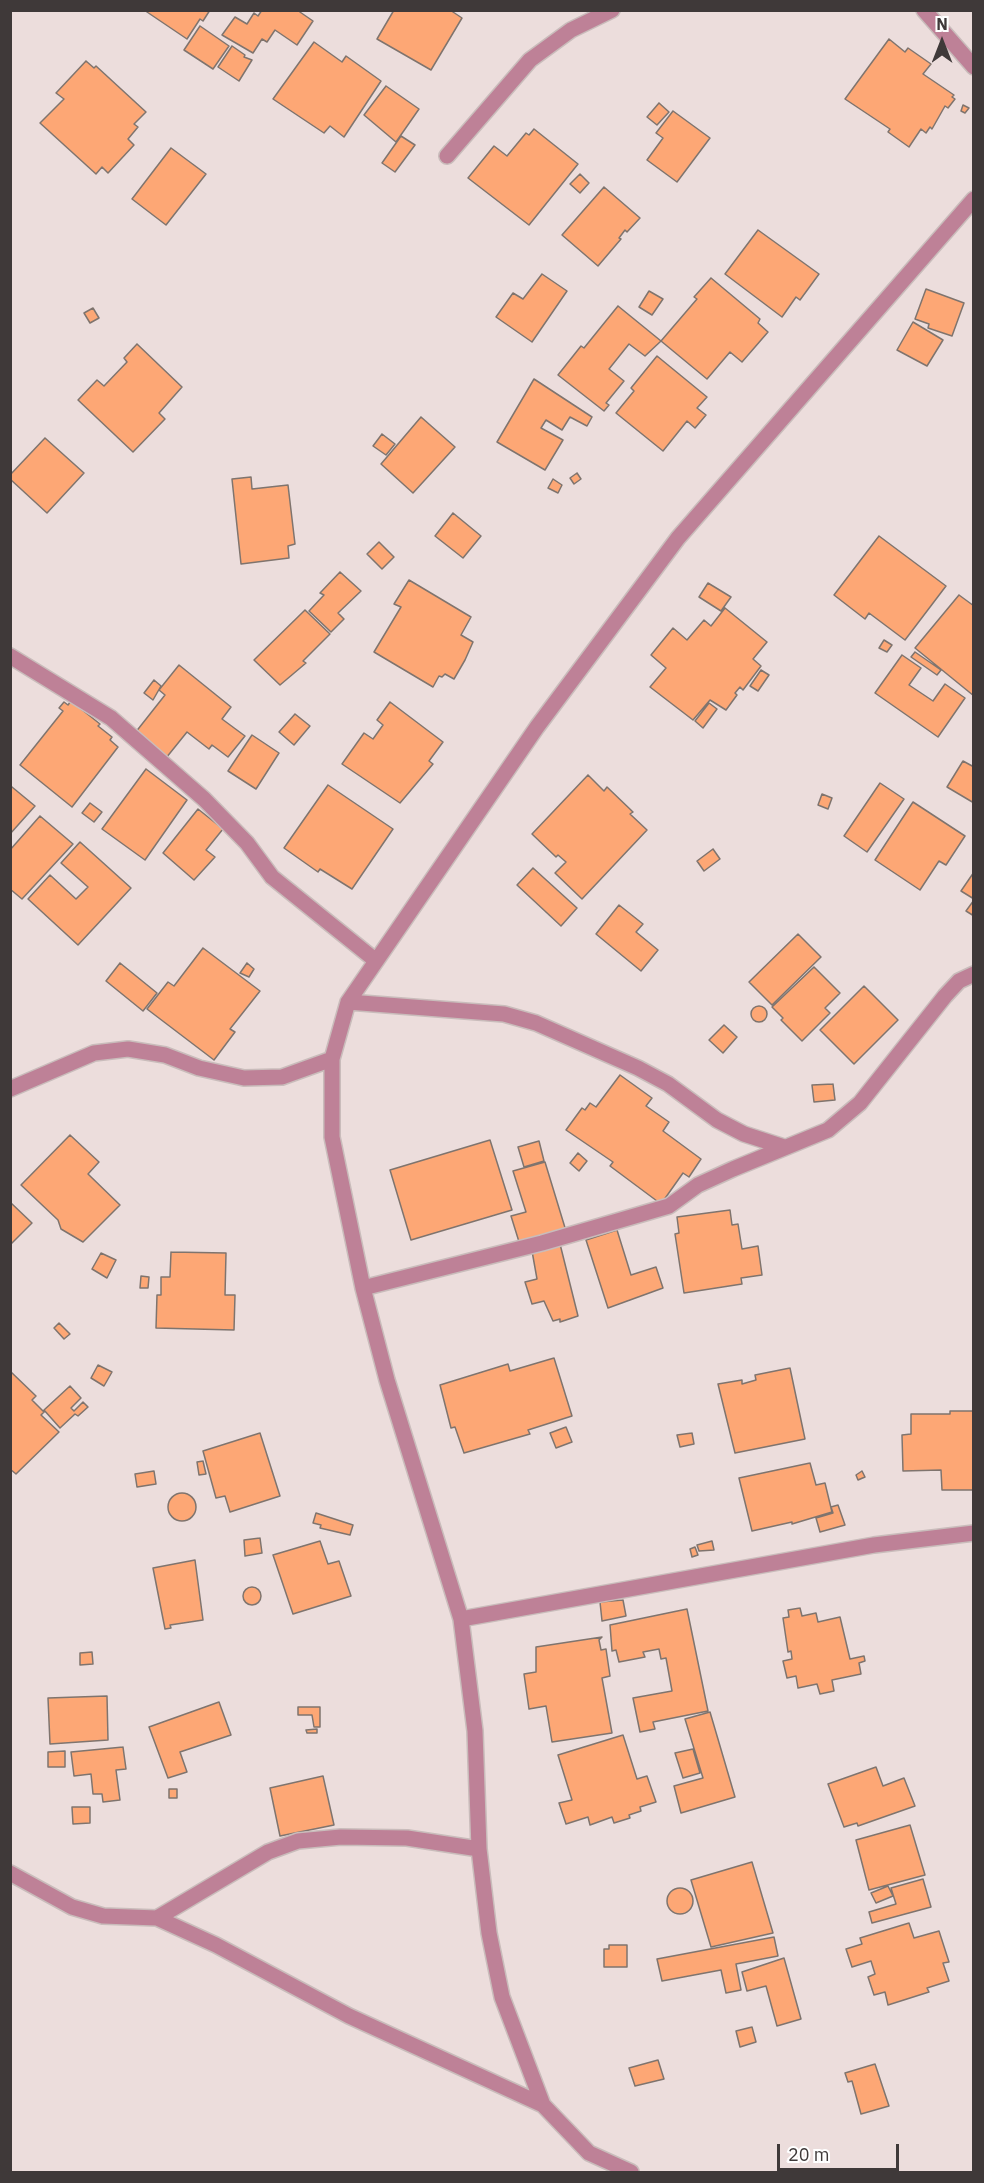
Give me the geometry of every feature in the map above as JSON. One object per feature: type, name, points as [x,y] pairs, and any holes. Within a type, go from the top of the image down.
[{"type":"street","points":[[447,156],[530,60],[571,30],[612,10]]},
{"type":"street","points":[[924,10],[974,67]]},
{"type":"street","points":[[543,2105],[502,1997],[489,1933],[478,1850],[475,1731],[461,1619],[390,1392],[363,1288],[332,1137],[332,1059],[348,1002],[375,960],[537,727],[678,538],[974,199]]},
{"type":"street","points":[[10,656],[111,718],[204,799],[246,843],[272,877],[375,960]]},
{"type":"street","points":[[363,1288],[669,1206],[698,1185],[828,1130],[843,1120],[860,1103],[959,981],[974,974]]},
{"type":"street","points":[[348,1002],[504,1014],[536,1023],[638,1068],[668,1084],[717,1120],[744,1134],[784,1147]]},
{"type":"street","points":[[10,1089],[94,1053],[128,1049],[165,1055],[199,1068],[244,1078],[282,1077],[332,1059]]},
{"type":"street","points":[[461,1619],[874,1545],[974,1533]]},
{"type":"street","points":[[157,1918],[268,1852],[298,1841],[341,1837],[407,1838],[478,1850]]},
{"type":"street","points":[[10,1873],[72,1906],[103,1916],[157,1918],[216,1946],[349,2016],[543,2105],[589,2153],[597,2172]]},
{"type":"street","points":[[589,2153],[631,2172]]},
{"type":"building","points":[[144,10],[210,10],[203,21],[200,19],[187,39]]},
{"type":"building","points":[[262,10],[297,10],[313,21],[297,45],[275,30],[267,42],[262,39],[253,53],[222,35],[235,17],[247,24],[254,13],[258,16]]},
{"type":"building","points":[[394,10],[450,10],[462,18],[431,70],[377,39]]},
{"type":"building","points":[[200,26],[229,46],[213,69],[184,50]]},
{"type":"building","points":[[889,39],[905,52],[908,48],[931,64],[923,74],[954,95],[952,97],[955,99],[948,108],[945,106],[932,129],[930,127],[926,133],[921,129],[909,147],[888,132],[890,129],[845,99]]},
{"type":"building","points":[[314,42],[342,62],[346,56],[381,81],[344,137],[330,126],[324,133],[273,99]]},
{"type":"building","points":[[232,46],[245,55],[244,57],[252,60],[239,81],[218,67]]},
{"type":"building","points":[[86,61],[94,68],[96,66],[146,112],[134,124],[138,127],[128,139],[134,145],[108,173],[102,167],[96,174],[40,123],[64,99],[56,93]]},
{"type":"building","points":[[386,86],[419,109],[396,142],[364,115]]},
{"type":"building","points":[[659,103],[669,112],[657,125],[647,117]]},
{"type":"building","points":[[963,105],[969,108],[965,113],[961,111]]},
{"type":"building","points":[[673,111],[710,138],[677,182],[647,160],[663,138],[656,133]]},
{"type":"building","points":[[534,129],[578,164],[529,225],[468,178],[494,146],[507,156],[526,133],[529,135]]},
{"type":"building","points":[[401,136],[415,145],[395,172],[382,163]]},
{"type":"building","points":[[171,148],[206,174],[166,225],[132,199]]},
{"type":"building","points":[[580,174],[589,183],[580,193],[570,184]]},
{"type":"building","points":[[604,187],[640,218],[627,232],[625,230],[619,238],[621,239],[598,266],[562,235]]},
{"type":"building","points":[[758,230],[819,274],[800,300],[796,297],[782,317],[725,274]]},
{"type":"building","points":[[542,274],[567,291],[532,342],[496,317],[513,293],[523,299]]},
{"type":"building","points":[[711,278],[760,319],[758,323],[768,332],[742,362],[730,352],[707,379],[661,341],[697,299],[694,297]]},
{"type":"building","points":[[926,289],[964,303],[952,336],[928,328],[929,324],[915,319]]},
{"type":"building","points":[[649,291],[663,299],[652,315],[639,307]]},
{"type":"building","points":[[618,306],[661,341],[645,356],[629,344],[609,369],[624,381],[606,403],[609,405],[604,411],[558,375],[581,346],[584,348]]},
{"type":"building","points":[[93,308],[99,318],[90,323],[84,313]]},
{"type":"building","points":[[913,322],[943,340],[927,366],[897,350]]},
{"type":"building","points":[[137,344],[182,387],[159,413],[165,419],[133,452],[78,400],[97,380],[104,386],[127,362],[124,358]]},
{"type":"building","points":[[657,356],[707,397],[697,408],[706,415],[695,428],[687,421],[663,451],[616,413],[634,391],[631,388]]},
{"type":"building","points":[[534,379],[592,417],[587,426],[570,417],[562,430],[546,420],[541,428],[563,440],[545,470],[497,442]]},
{"type":"building","points":[[421,417],[455,447],[413,493],[381,464]]},
{"type":"building","points":[[382,434],[395,444],[386,455],[373,446]]},
{"type":"building","points":[[45,438],[84,473],[47,513],[10,479],[10,475]]},
{"type":"building","points":[[577,473],[581,479],[574,484],[570,478]]},
{"type":"building","points":[[251,477],[252,489],[288,485],[295,544],[288,546],[289,558],[241,564],[232,479]]},
{"type":"building","points":[[553,479],[562,485],[558,493],[548,488]]},
{"type":"building","points":[[453,513],[481,536],[463,558],[435,536]]},
{"type":"building","points":[[879,536],[946,586],[905,640],[869,613],[865,619],[834,595]]},
{"type":"building","points":[[379,542],[394,557],[382,569],[367,554]]},
{"type":"building","points":[[340,572],[361,591],[338,613],[344,619],[331,632],[309,611],[324,595],[320,593]]},
{"type":"building","points":[[409,580],[471,617],[461,635],[473,642],[465,660],[454,679],[445,674],[442,677],[439,676],[433,687],[374,652],[401,607],[394,604]]},
{"type":"building","points":[[708,583],[731,597],[721,611],[699,597]]},
{"type":"building","points":[[959,595],[974,606],[974,696],[915,648]]},
{"type":"building","points":[[725,608],[767,642],[753,659],[761,666],[743,690],[740,687],[735,693],[737,695],[726,710],[710,700],[693,720],[650,687],[666,668],[651,655],[673,628],[687,640],[704,620],[711,626]]},
{"type":"building","points":[[305,610],[330,634],[303,661],[306,663],[280,685],[254,660]]},
{"type":"building","points":[[884,640],[892,645],[887,652],[879,648]]},
{"type":"building","points":[[915,652],[941,670],[937,675],[911,657]]},
{"type":"building","points":[[902,655],[921,668],[909,685],[933,701],[945,684],[965,698],[938,737],[875,693]]},
{"type":"building","points":[[179,665],[231,707],[222,719],[245,736],[228,757],[212,745],[209,749],[187,732],[166,758],[135,733],[165,695],[159,690]]},
{"type":"building","points":[[761,670],[769,675],[758,691],[750,686]]},
{"type":"building","points":[[154,680],[161,686],[153,700],[144,693]]},
{"type":"building","points":[[71,701],[100,724],[98,726],[112,737],[110,740],[118,747],[72,807],[20,765],[63,711],[59,708],[64,702],[68,705]]},
{"type":"building","points":[[390,702],[443,742],[429,761],[433,764],[400,803],[342,764],[364,733],[373,739],[383,725],[377,720]]},
{"type":"building","points":[[709,703],[717,709],[703,728],[695,721]]},
{"type":"building","points":[[295,714],[310,726],[294,745],[279,732]]},
{"type":"building","points":[[252,735],[279,753],[256,789],[228,771]]},
{"type":"building","points":[[963,761],[974,767],[974,803],[947,787]]},
{"type":"building","points":[[146,769],[187,800],[145,860],[102,829]]},
{"type":"building","points":[[588,775],[604,791],[607,787],[633,812],[630,814],[647,830],[582,899],[555,873],[566,862],[558,855],[556,857],[532,834]]},
{"type":"building","points":[[880,783],[904,799],[867,852],[844,836]]},
{"type":"building","points":[[328,785],[393,829],[352,889],[320,869],[318,872],[284,848]]},
{"type":"building","points":[[12,787],[35,806],[10,834],[10,789]]},
{"type":"building","points":[[822,794],[832,798],[828,809],[818,805]]},
{"type":"building","points":[[913,802],[965,836],[946,865],[939,861],[920,890],[875,860]]},
{"type":"building","points":[[90,803],[102,812],[94,822],[82,813]]},
{"type":"building","points":[[198,809],[223,829],[206,850],[215,857],[194,880],[163,853]]},
{"type":"building","points":[[40,816],[73,844],[22,899],[10,889],[10,850]]},
{"type":"building","points":[[80,842],[131,888],[78,945],[28,899],[50,875],[76,899],[88,887],[61,863]]},
{"type":"building","points":[[713,849],[720,859],[704,871],[697,861]]},
{"type":"building","points":[[533,868],[577,908],[561,926],[517,885]]},
{"type":"building","points":[[974,872],[974,899],[961,891]]},
{"type":"building","points":[[974,900],[974,916],[966,911]]},
{"type":"building","points":[[619,905],[643,924],[636,932],[658,950],[641,971],[596,934]]},
{"type":"building","points":[[798,934],[821,957],[772,1005],[749,982]]},
{"type":"building","points":[[203,948],[260,991],[230,1029],[235,1032],[214,1060],[147,1009],[168,982],[174,986]]},
{"type":"building","points":[[120,963],[157,993],[143,1011],[106,981]]},
{"type":"building","points":[[247,963],[254,969],[249,977],[240,973]]},
{"type":"building","points":[[814,967],[840,993],[825,1008],[830,1013],[802,1041],[781,1020],[783,1018],[772,1007]]},
{"type":"building","points":[[864,986],[898,1020],[854,1064],[820,1030]]},
{"type":"building","points":[[756,1006],[762,1006],[767,1014],[765,1020],[756,1022],[751,1017],[751,1011]]},
{"type":"building","points":[[724,1025],[737,1037],[723,1053],[709,1040]]},
{"type":"building","points":[[620,1075],[652,1098],[646,1106],[669,1122],[663,1131],[701,1159],[689,1177],[683,1173],[661,1204],[610,1166],[613,1162],[566,1130],[582,1108],[585,1110],[590,1103],[596,1107]]},
{"type":"building","points":[[833,1084],[835,1100],[814,1102],[812,1085]]},
{"type":"building","points":[[70,1135],[99,1162],[88,1174],[120,1205],[83,1242],[61,1229],[58,1220],[21,1185]]},
{"type":"building","points":[[490,1140],[512,1210],[411,1240],[390,1170]]},
{"type":"building","points":[[539,1141],[544,1161],[524,1167],[518,1147]]},
{"type":"building","points":[[578,1153],[587,1161],[579,1171],[570,1163]]},
{"type":"building","points":[[545,1162],[566,1231],[520,1245],[511,1216],[526,1212],[513,1171]]},
{"type":"building","points":[[10,1202],[32,1223],[10,1245]]},
{"type":"building","points":[[730,1210],[732,1225],[738,1224],[742,1249],[758,1246],[762,1275],[741,1278],[742,1284],[684,1293],[675,1234],[679,1233],[677,1217]]},
{"type":"building","points":[[617,1230],[631,1275],[656,1267],[663,1288],[608,1308],[586,1240]]},
{"type":"building","points":[[560,1244],[578,1316],[560,1322],[560,1319],[553,1321],[544,1301],[532,1304],[525,1282],[537,1279],[532,1251]]},
{"type":"building","points":[[171,1252],[226,1253],[225,1295],[235,1295],[234,1330],[156,1328],[157,1295],[161,1295],[161,1277],[170,1277]]},
{"type":"building","points":[[101,1253],[116,1260],[107,1278],[92,1269]]},
{"type":"building","points":[[141,1276],[149,1277],[148,1288],[140,1288]]},
{"type":"building","points":[[59,1323],[70,1334],[64,1339],[54,1328]]},
{"type":"building","points":[[554,1358],[572,1416],[528,1430],[530,1434],[464,1453],[455,1427],[451,1428],[440,1385],[508,1364],[510,1371]]},
{"type":"building","points":[[98,1365],[112,1372],[104,1386],[91,1378]]},
{"type":"building","points":[[790,1368],[805,1439],[735,1453],[718,1384],[742,1380],[742,1384],[756,1380],[755,1375]]},
{"type":"building","points":[[10,1371],[36,1396],[32,1400],[44,1412],[41,1415],[59,1432],[16,1474],[10,1469]]},
{"type":"building","points":[[70,1386],[81,1398],[71,1408],[74,1411],[83,1402],[88,1407],[78,1416],[75,1414],[60,1428],[44,1410]]},
{"type":"building","points":[[950,1411],[974,1411],[973,1490],[942,1490],[941,1470],[903,1471],[902,1435],[911,1434],[911,1414],[950,1414]]},
{"type":"building","points":[[566,1427],[572,1442],[556,1448],[550,1433]]},
{"type":"building","points":[[260,1433],[280,1496],[230,1512],[225,1496],[216,1498],[203,1451]]},
{"type":"building","points":[[692,1433],[694,1444],[680,1447],[677,1435]]},
{"type":"building","points":[[203,1461],[206,1474],[199,1475],[197,1462]]},
{"type":"building","points":[[810,1463],[816,1485],[825,1483],[832,1512],[792,1524],[792,1522],[752,1531],[739,1478]]},
{"type":"building","points":[[154,1471],[156,1484],[137,1487],[135,1474]]},
{"type":"building","points":[[862,1471],[865,1477],[858,1480],[856,1475]]},
{"type":"building","points":[[182,1493],[192,1497],[196,1507],[192,1517],[182,1521],[172,1517],[168,1507],[172,1497]]},
{"type":"building","points":[[838,1505],[845,1525],[820,1532],[816,1518],[833,1513],[831,1507]]},
{"type":"building","points":[[316,1513],[353,1525],[350,1535],[320,1528],[321,1525],[313,1523]]},
{"type":"building","points":[[260,1538],[262,1553],[245,1556],[244,1540]]},
{"type":"building","points":[[320,1541],[328,1564],[339,1561],[351,1596],[293,1614],[273,1555]]},
{"type":"building","points":[[712,1541],[714,1550],[699,1551],[697,1545]]},
{"type":"building","points":[[695,1547],[698,1555],[692,1557],[690,1549]]},
{"type":"building","points":[[195,1560],[203,1620],[170,1625],[171,1628],[165,1629],[153,1568]]},
{"type":"building","points":[[252,1587],[258,1590],[261,1596],[258,1602],[252,1605],[246,1602],[243,1596],[246,1590]]},
{"type":"building","points":[[623,1600],[626,1616],[602,1621],[600,1602]]},
{"type":"building","points":[[800,1608],[802,1616],[816,1613],[818,1622],[840,1617],[850,1659],[864,1656],[865,1661],[859,1663],[861,1674],[832,1680],[834,1691],[820,1694],[817,1684],[798,1688],[796,1676],[787,1678],[783,1661],[792,1659],[791,1651],[788,1652],[783,1618],[789,1617],[788,1610]]},
{"type":"building","points":[[687,1609],[708,1711],[653,1722],[655,1729],[640,1732],[633,1698],[672,1691],[666,1658],[661,1659],[659,1649],[643,1652],[645,1657],[619,1662],[616,1650],[612,1651],[610,1625]]},
{"type":"building","points":[[602,1637],[599,1640],[601,1650],[606,1649],[610,1676],[602,1678],[612,1733],[552,1742],[546,1706],[529,1709],[524,1674],[536,1672],[536,1647]]},
{"type":"building","points":[[92,1652],[93,1664],[80,1665],[80,1653]]},
{"type":"building","points":[[107,1696],[108,1740],[50,1744],[48,1698]]},
{"type":"building","points":[[219,1702],[231,1735],[180,1752],[187,1772],[168,1778],[149,1727]]},
{"type":"building","points":[[298,1707],[320,1707],[320,1727],[314,1727],[312,1715],[298,1715]]},
{"type":"building","points":[[710,1712],[735,1797],[681,1813],[674,1786],[703,1778],[685,1719]]},
{"type":"building","points":[[317,1729],[317,1733],[307,1733],[306,1730]]},
{"type":"building","points":[[623,1735],[637,1779],[647,1776],[656,1802],[640,1807],[641,1811],[629,1815],[630,1818],[614,1823],[612,1817],[590,1825],[588,1817],[566,1824],[559,1803],[572,1800],[558,1755]]},
{"type":"building","points":[[123,1747],[126,1769],[116,1770],[120,1800],[103,1802],[102,1794],[93,1794],[91,1774],[74,1776],[71,1752]]},
{"type":"building","points":[[693,1749],[700,1773],[683,1778],[675,1753]]},
{"type":"building","points":[[65,1751],[65,1767],[48,1767],[48,1752]]},
{"type":"building","points":[[876,1767],[883,1786],[904,1778],[915,1806],[858,1826],[857,1823],[844,1827],[828,1784]]},
{"type":"building","points":[[323,1776],[334,1825],[280,1836],[270,1788]]},
{"type":"building","points":[[169,1789],[177,1789],[177,1798],[169,1798]]},
{"type":"building","points":[[72,1807],[90,1807],[90,1823],[73,1824]]},
{"type":"building","points":[[910,1825],[925,1875],[869,1890],[856,1840]]},
{"type":"building","points":[[752,1862],[773,1933],[711,1947],[691,1880]]},
{"type":"building","points":[[923,1879],[931,1907],[872,1923],[869,1912],[896,1904],[891,1888]]},
{"type":"building","points":[[888,1886],[893,1896],[876,1903],[871,1893]]},
{"type":"building","points":[[680,1888],[690,1891],[693,1901],[690,1911],[680,1914],[670,1911],[667,1901],[670,1891]]},
{"type":"building","points":[[909,1923],[914,1938],[939,1931],[949,1962],[943,1963],[949,1981],[927,1988],[929,1992],[888,2005],[885,1992],[874,1995],[868,1977],[875,1974],[871,1961],[852,1967],[846,1949],[862,1944],[860,1938]]},
{"type":"building","points":[[774,1937],[778,1956],[736,1964],[741,1990],[726,1993],[721,1970],[662,1981],[657,1959]]},
{"type":"building","points":[[609,1945],[627,1945],[627,1967],[604,1967],[604,1949],[609,1949]]},
{"type":"building","points":[[784,1958],[801,2019],[777,2026],[766,1986],[747,1991],[742,1972]]},
{"type":"building","points":[[752,2027],[756,2042],[740,2047],[736,2031]]},
{"type":"building","points":[[658,2060],[664,2079],[635,2086],[629,2068]]},
{"type":"building","points":[[875,2064],[889,2106],[861,2114],[852,2081],[848,2082],[845,2073]]}]
